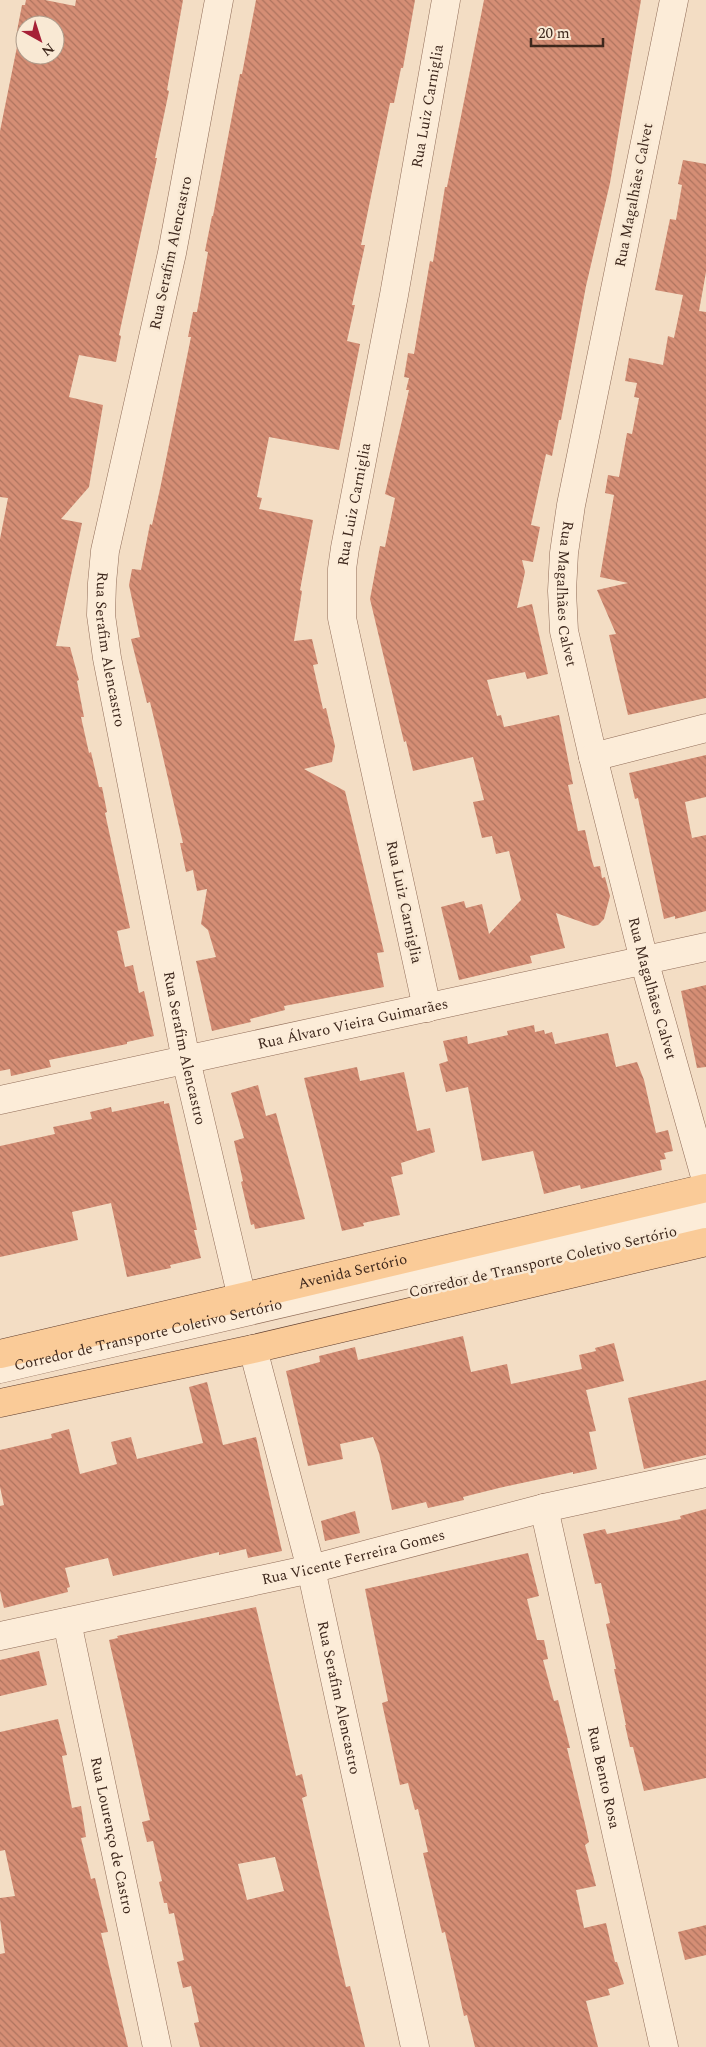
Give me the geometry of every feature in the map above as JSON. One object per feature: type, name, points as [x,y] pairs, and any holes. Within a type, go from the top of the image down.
[{"type":"main road","name":"Avenida Sertório","points":[[0,1354],[706,1188]]},
{"type":"main road","points":[[0,1403],[253,1349],[706,1242]]},
{"type":"street","name":"Rua Serafim Alencastro","points":[[219,0],[172,253],[105,551],[101,615],[107,658],[186,1060],[242,1298]]},
{"type":"street","name":"Rua Luiz Carniglia","points":[[427,1008],[342,618],[342,569],[392,304],[446,0]]},
{"type":"street","name":"Rua Magalhães Calvet","points":[[674,0],[571,505],[564,553],[562,591],[564,631],[593,757],[644,960],[706,1180]]},
{"type":"street","points":[[593,757],[706,728]]},
{"type":"street","name":"Rua Álvaro Vieira Guimarães","points":[[0,1100],[706,947]]},
{"type":"street","name":"Corredor de Transporte Coletivo Sertório","points":[[0,1369],[706,1205]]},
{"type":"street","name":"Corredor de Transporte Coletivo Sertório","points":[[0,1386],[706,1225]]},
{"type":"street","name":"Rua Serafim Alencastro","points":[[253,1349],[311,1568],[415,2047]]},
{"type":"street","name":"Rua Vicente Ferreira Gomes","points":[[0,1636],[311,1568],[544,1508],[706,1473]]},
{"type":"street","name":"Rua Bento Rosa","points":[[544,1508],[664,2047]]},
{"type":"street","name":"Rua Lourenço de Castro","points":[[67,1622],[157,2047]]},
{"type":"building","points":[[26,0],[45,0],[75,6],[76,0],[183,0],[167,90],[169,91],[155,158],[157,158],[119,335],[121,336],[116,362],[79,355],[69,397],[103,405],[89,487],[61,519],[82,523],[56,646],[70,647],[79,680],[77,681],[84,717],[81,717],[99,787],[102,787],[107,812],[105,813],[130,928],[117,931],[125,967],[133,965],[139,993],[144,991],[154,1036],[127,1042],[127,1044],[49,1060],[51,1067],[11,1076],[10,1069],[0,1071],[0,539],[8,498],[0,497],[0,131],[15,57],[15,65],[65,65],[65,15],[20,15],[22,5],[25,5]]},
{"type":"building","points":[[256,0],[415,0],[403,68],[401,68],[394,103],[390,103],[361,245],[365,245],[352,305],[355,305],[347,341],[360,344],[339,450],[269,437],[257,497],[262,498],[259,509],[313,520],[300,590],[302,591],[294,641],[312,639],[318,664],[313,665],[323,709],[326,708],[335,746],[332,762],[304,769],[345,791],[384,952],[377,953],[384,987],[284,1006],[285,1010],[250,1019],[251,1022],[212,1031],[196,961],[216,957],[208,930],[201,924],[207,889],[197,891],[193,870],[186,872],[180,843],[183,843],[156,727],[150,702],[147,703],[131,639],[140,637],[129,585],[132,569],[141,570],[150,524],[152,525],[160,489],[191,337],[188,337],[193,312],[197,312],[208,252],[205,251]]},
{"type":"building","points":[[484,0],[641,0],[610,183],[586,286],[561,420],[559,420],[552,456],[546,454],[531,525],[540,527],[533,562],[522,560],[525,572],[517,608],[532,604],[548,674],[527,679],[525,672],[487,680],[497,716],[501,715],[504,727],[559,715],[573,784],[568,785],[578,831],[585,830],[594,867],[600,866],[602,878],[605,877],[610,896],[604,919],[598,925],[593,926],[556,913],[565,948],[530,956],[532,963],[459,980],[441,907],[464,901],[466,908],[482,904],[489,934],[521,900],[509,851],[496,854],[492,836],[482,838],[473,802],[484,800],[473,757],[413,771],[406,741],[404,742],[370,599],[380,546],[385,547],[395,498],[385,494],[409,390],[406,390],[409,378],[404,377],[408,353],[414,354],[430,261],[433,262],[445,187],[447,187]]},
{"type":"building","points":[[683,160],[706,164],[706,272],[699,311],[706,312],[706,698],[628,715],[609,635],[616,634],[597,590],[628,583],[600,577],[614,495],[605,493],[608,475],[619,477],[627,433],[632,434],[639,398],[634,397],[637,383],[625,381],[629,358],[663,365],[668,336],[674,338],[683,295],[655,290],[670,219],[676,220],[682,185],[678,184]]},
{"type":"building","points":[[706,755],[706,797],[685,802],[692,838],[706,835],[706,911],[675,919],[675,916],[664,919],[638,798],[635,799],[629,773]]},
{"type":"building","points":[[706,985],[706,1067],[697,1068],[681,991]]},
{"type":"building","points":[[534,1025],[535,1032],[544,1030],[545,1034],[552,1032],[555,1044],[608,1033],[616,1067],[637,1062],[644,1080],[656,1133],[668,1130],[673,1151],[664,1153],[666,1159],[660,1160],[662,1170],[581,1189],[580,1185],[544,1194],[533,1151],[482,1161],[468,1087],[446,1092],[439,1064],[448,1061],[443,1041],[467,1036],[468,1044],[508,1035],[507,1031]]},
{"type":"building","points":[[357,1067],[360,1081],[404,1072],[417,1131],[430,1128],[435,1152],[401,1163],[403,1174],[391,1177],[400,1215],[363,1223],[364,1226],[342,1231],[304,1078]]},
{"type":"building","points":[[258,1085],[266,1116],[276,1113],[305,1219],[255,1229],[254,1224],[251,1225],[241,1182],[243,1181],[234,1141],[244,1138],[231,1093]]},
{"type":"building","points":[[164,1101],[164,1104],[169,1103],[197,1230],[194,1230],[201,1258],[170,1265],[171,1268],[127,1277],[111,1203],[72,1212],[78,1240],[0,1257],[0,1146],[55,1134],[53,1127],[92,1119],[90,1112],[111,1107],[112,1112]]},
{"type":"building","points":[[463,1336],[471,1372],[507,1364],[511,1384],[582,1369],[579,1355],[596,1351],[595,1348],[614,1343],[624,1381],[586,1390],[596,1431],[589,1432],[597,1469],[573,1474],[573,1472],[499,1488],[463,1497],[464,1500],[428,1508],[426,1502],[392,1510],[379,1453],[373,1437],[340,1444],[343,1459],[308,1466],[286,1371],[320,1362],[319,1356],[355,1347],[358,1360]]},
{"type":"building","points":[[706,1380],[706,1455],[644,1469],[628,1398]]},
{"type":"building","points":[[207,1382],[223,1445],[256,1437],[282,1551],[248,1558],[246,1549],[219,1555],[219,1552],[113,1576],[108,1558],[65,1568],[70,1587],[67,1588],[68,1592],[4,1608],[0,1591],[0,1506],[4,1505],[0,1487],[0,1450],[52,1438],[51,1434],[69,1429],[80,1474],[117,1464],[111,1442],[131,1437],[137,1459],[203,1443],[189,1387]]},
{"type":"building","points":[[706,1509],[706,1778],[644,1791],[633,1747],[630,1747],[625,1725],[614,1669],[616,1669],[606,1624],[610,1623],[601,1583],[595,1584],[583,1534],[605,1529],[607,1534],[681,1519],[680,1516]]},
{"type":"building","points":[[355,1511],[360,1533],[325,1541],[321,1521]]},
{"type":"building","points":[[528,1553],[539,1596],[527,1599],[537,1640],[544,1640],[548,1659],[543,1660],[554,1701],[558,1700],[570,1748],[567,1748],[589,1842],[585,1845],[596,1886],[576,1890],[584,1928],[606,1923],[615,1962],[617,1962],[624,1984],[608,1989],[610,1995],[586,2001],[598,2047],[475,2047],[467,2015],[464,2016],[445,1932],[442,1933],[423,1853],[428,1852],[418,1809],[415,1810],[408,1783],[400,1785],[382,1703],[388,1701],[365,1589]]},
{"type":"building","points":[[256,1607],[296,1776],[302,1774],[307,1796],[302,1798],[346,1987],[350,1986],[365,2047],[200,2047],[194,2023],[199,2022],[191,1986],[183,1988],[177,1962],[184,1960],[174,1913],[169,1914],[167,1903],[164,1903],[159,1882],[162,1881],[153,1841],[147,1842],[142,1822],[150,1820],[109,1640],[118,1638],[117,1636]],"holes":[[[275,1857],[284,1891],[247,1900],[238,1864]]]},
{"type":"building","points":[[39,1651],[47,1685],[0,1696],[0,1660]]},
{"type":"building","points":[[58,1719],[67,1755],[62,1756],[72,1808],[81,1806],[86,1837],[81,1838],[91,1879],[95,1878],[108,1932],[101,1933],[128,2047],[0,2047],[0,1954],[5,1953],[0,1919],[0,1898],[15,1896],[5,1850],[0,1851],[0,1732]]},
{"type":"building","points":[[706,1925],[706,1955],[685,1960],[678,1932]]}]
